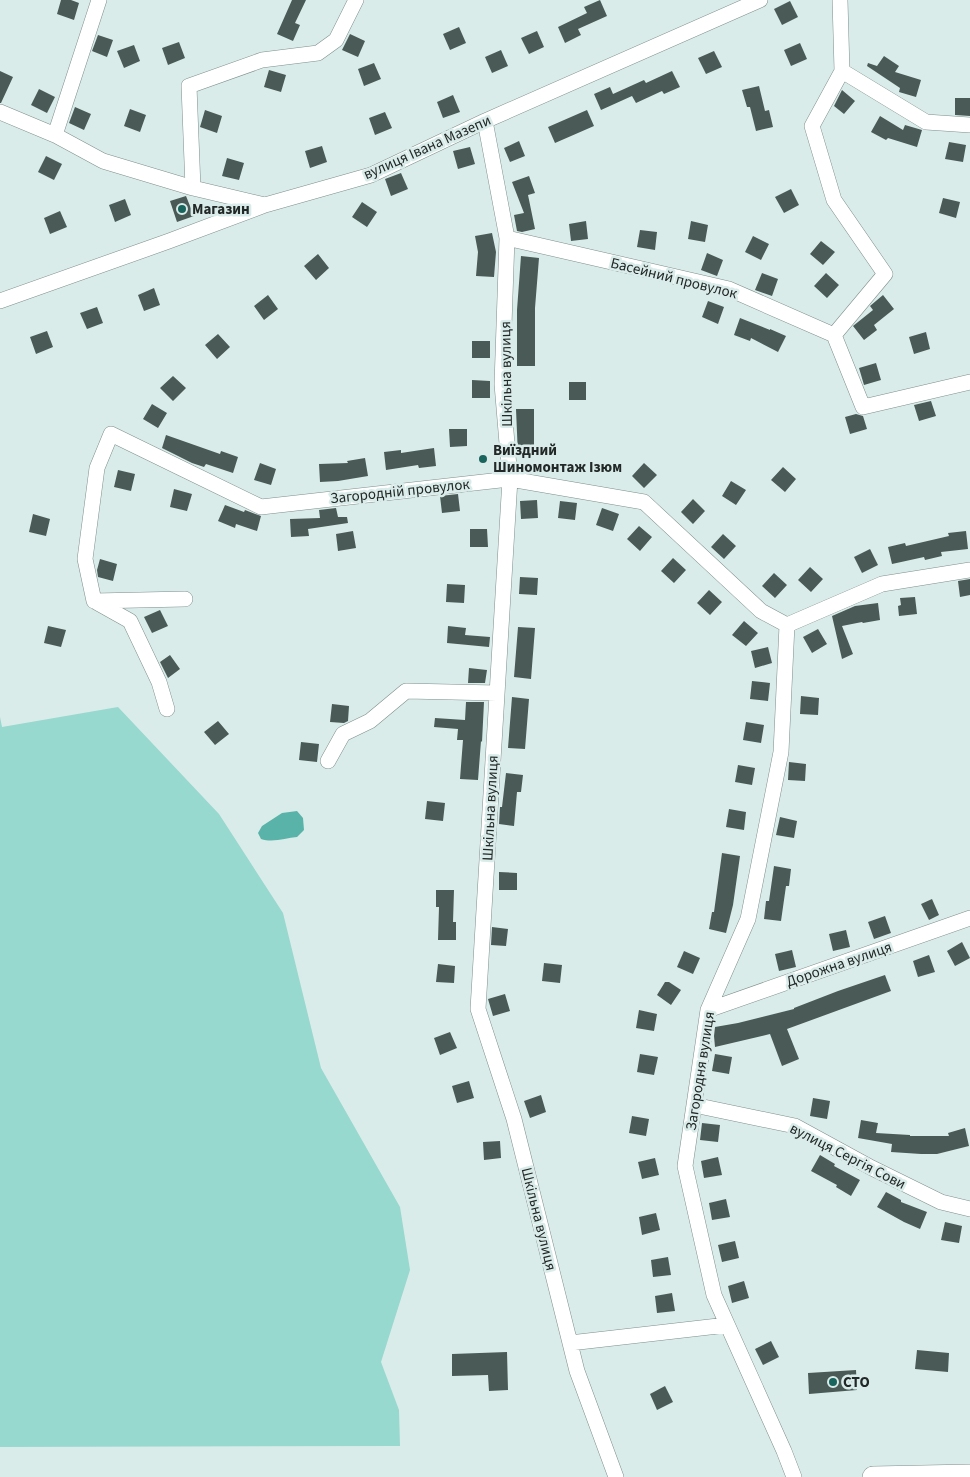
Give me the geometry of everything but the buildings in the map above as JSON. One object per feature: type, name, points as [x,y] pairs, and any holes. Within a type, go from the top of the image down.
[{"type":"highway","points":[[873,1477],[970,1475]]},
{"type":"street","points":[[55,135],[99,0]]},
{"type":"street","points":[[193,188],[189,86],[262,60],[318,53],[336,40],[356,0]]},
{"type":"street","name":"вулиця Івана Мазепи","points":[[0,301],[265,205],[370,175],[485,121],[760,0]]},
{"type":"street","points":[[840,0],[842,70],[812,126],[834,200],[885,274],[834,335],[863,407],[970,382]]},
{"type":"street","points":[[842,70],[926,122],[970,126]]},
{"type":"street","points":[[0,112],[55,135],[103,161],[193,188],[265,205]]},
{"type":"street","name":"Шкільна вулиця","points":[[485,121],[508,238],[502,384],[510,479],[478,1009],[514,1119],[577,1371],[616,1477]]},
{"type":"street","name":"Басейний провулок","points":[[508,238],[729,289],[834,335]]},
{"type":"street","name":"Загородній провулок","points":[[94,601],[85,560],[97,468],[111,434],[261,507],[510,479],[644,502],[761,612],[786,625]]},
{"type":"street","points":[[786,625],[882,584],[970,570]]},
{"type":"street","points":[[94,601],[185,599]]},
{"type":"street","points":[[94,601],[130,621],[159,682],[167,709]]},
{"type":"street","name":"Загородня вулиця","points":[[786,625],[781,752],[748,919],[708,1010],[685,1166],[714,1295],[794,1477]]},
{"type":"street","points":[[328,760],[343,734],[370,721],[406,691],[497,693]]},
{"type":"street","name":"Дорожна вулиця","points":[[708,1010],[970,918]]},
{"type":"street","name":"вулиця Сергія Сови","points":[[694,1105],[795,1126],[872,1168],[941,1202],[970,1209]]},
{"type":"street","points":[[570,1343],[728,1325]]},
{"type":"shaded area","points":[[118,707],[219,814],[283,913],[321,1068],[400,1207],[410,1270],[381,1362],[399,1410],[400,1446],[0,1447],[0,717],[2,727]]},
{"type":"shaded area","points":[[297,811],[303,818],[304,830],[297,837],[275,840],[261,839],[258,833],[262,826],[282,813]]},
{"type":"place","name":"Магазин","points":[[182,209]]},
{"type":"place","name":"Виїздний Шиномонтаж Ізюм","points":[[483,459]]},
{"type":"place","name":"СТО","points":[[833,1382]]}]
